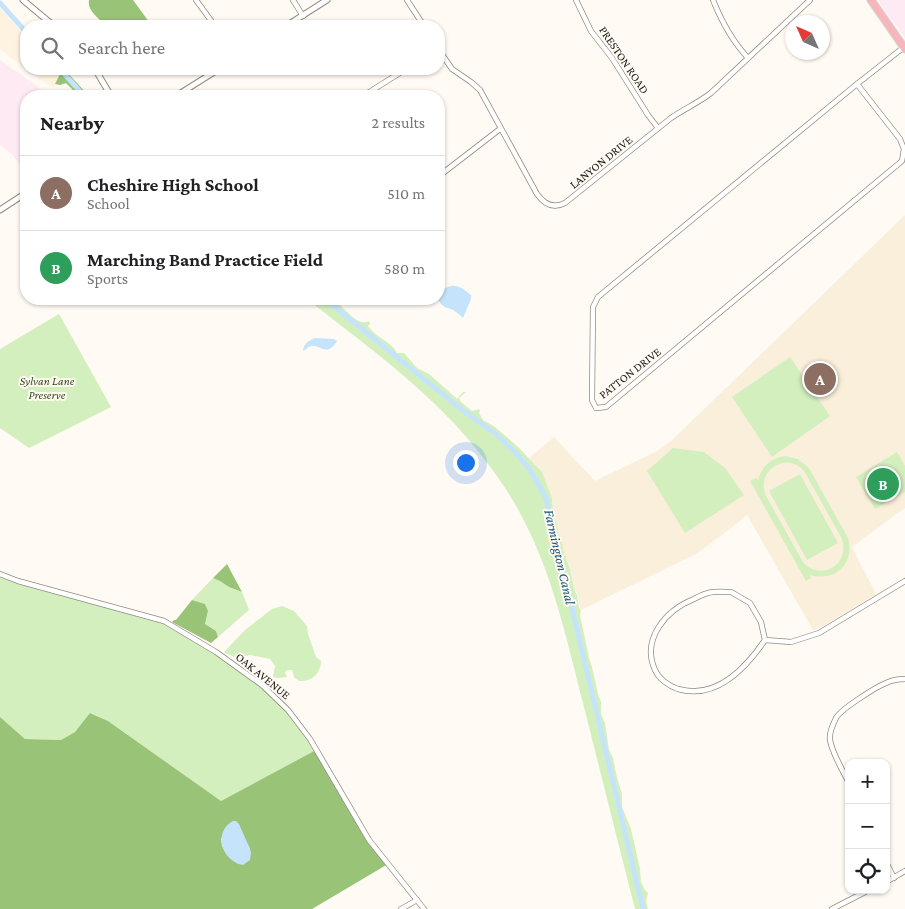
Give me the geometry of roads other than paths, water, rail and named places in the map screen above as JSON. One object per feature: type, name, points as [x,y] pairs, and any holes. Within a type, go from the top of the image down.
[{"type":"highway","points":[[871,0],[904,48]]},
{"type":"street","points":[[23,0],[47,20]]},
{"type":"street","points":[[196,0],[211,20]]},
{"type":"street","points":[[293,0],[303,16]]},
{"type":"street","points":[[296,20],[327,0]]},
{"type":"street","points":[[407,0],[420,20]]},
{"type":"street","name":"PRESTON ROAD","points":[[576,0],[591,31],[612,58],[658,128]]},
{"type":"street","points":[[713,0],[719,15],[748,58]]},
{"type":"street","name":"LANYON DRIVE","points":[[445,59],[452,69],[480,90],[536,194],[544,202],[555,206],[573,198],[658,128],[718,87],[810,0]]},
{"type":"street","name":"PATTON DRIVE","points":[[857,84],[900,139],[904,149],[902,162],[606,407],[596,408],[592,400],[593,308],[598,298],[857,84],[904,48]]},
{"type":"street","points":[[99,75],[107,90]]},
{"type":"street","points":[[190,90],[211,75]]},
{"type":"street","points":[[373,90],[397,75]]},
{"type":"street","points":[[445,171],[500,128]]},
{"type":"street","points":[[0,210],[20,197]]},
{"type":"street","name":"OAK AVENUE","points":[[0,574],[164,621],[216,652],[262,686],[288,710],[310,739],[369,840],[424,909]]},
{"type":"street","points":[[765,640],[791,642],[819,633],[905,582]]},
{"type":"street","points":[[731,592],[750,603],[761,622],[765,640],[741,670],[726,681],[706,690],[684,691],[669,686],[656,672],[650,656],[652,638],[665,618],[683,603],[708,593],[731,592]]},
{"type":"street","points":[[845,774],[830,740],[836,717],[844,709],[886,683],[905,679]]},
{"type":"street","points":[[890,870],[894,878]]},
{"type":"street","points":[[890,880],[905,871]]},
{"type":"street","points":[[832,909],[861,894]]},
{"type":"street","points":[[402,909],[417,900]]},
{"type":"water","points":[[451,286],[459,287],[471,295],[463,318],[453,310],[442,305],[445,305],[445,288]]},
{"type":"water","points":[[315,338],[334,339],[337,341],[330,349],[326,350],[311,346],[303,351],[304,346]]},
{"type":"water","points":[[233,821],[239,824],[251,853],[250,860],[243,865],[230,858],[223,847],[222,836],[224,830]]},
{"type":"waterway","name":"Farmington Canal","points":[[0,3],[20,25]]},
{"type":"waterway","name":"Farmington Canal","points":[[65,75],[79,90]]},
{"type":"waterway","name":"Farmington Canal","points":[[332,305],[461,409],[496,434],[529,468],[546,498],[643,909]]},
{"type":"place","name":"Cheshire High School","points":[[820,379]]},
{"type":"place","name":"Marching Band Practice Field","points":[[883,484]]},
{"type":"park label","name":"Sylvan Lane Preserve","points":[[47,388]]}]
